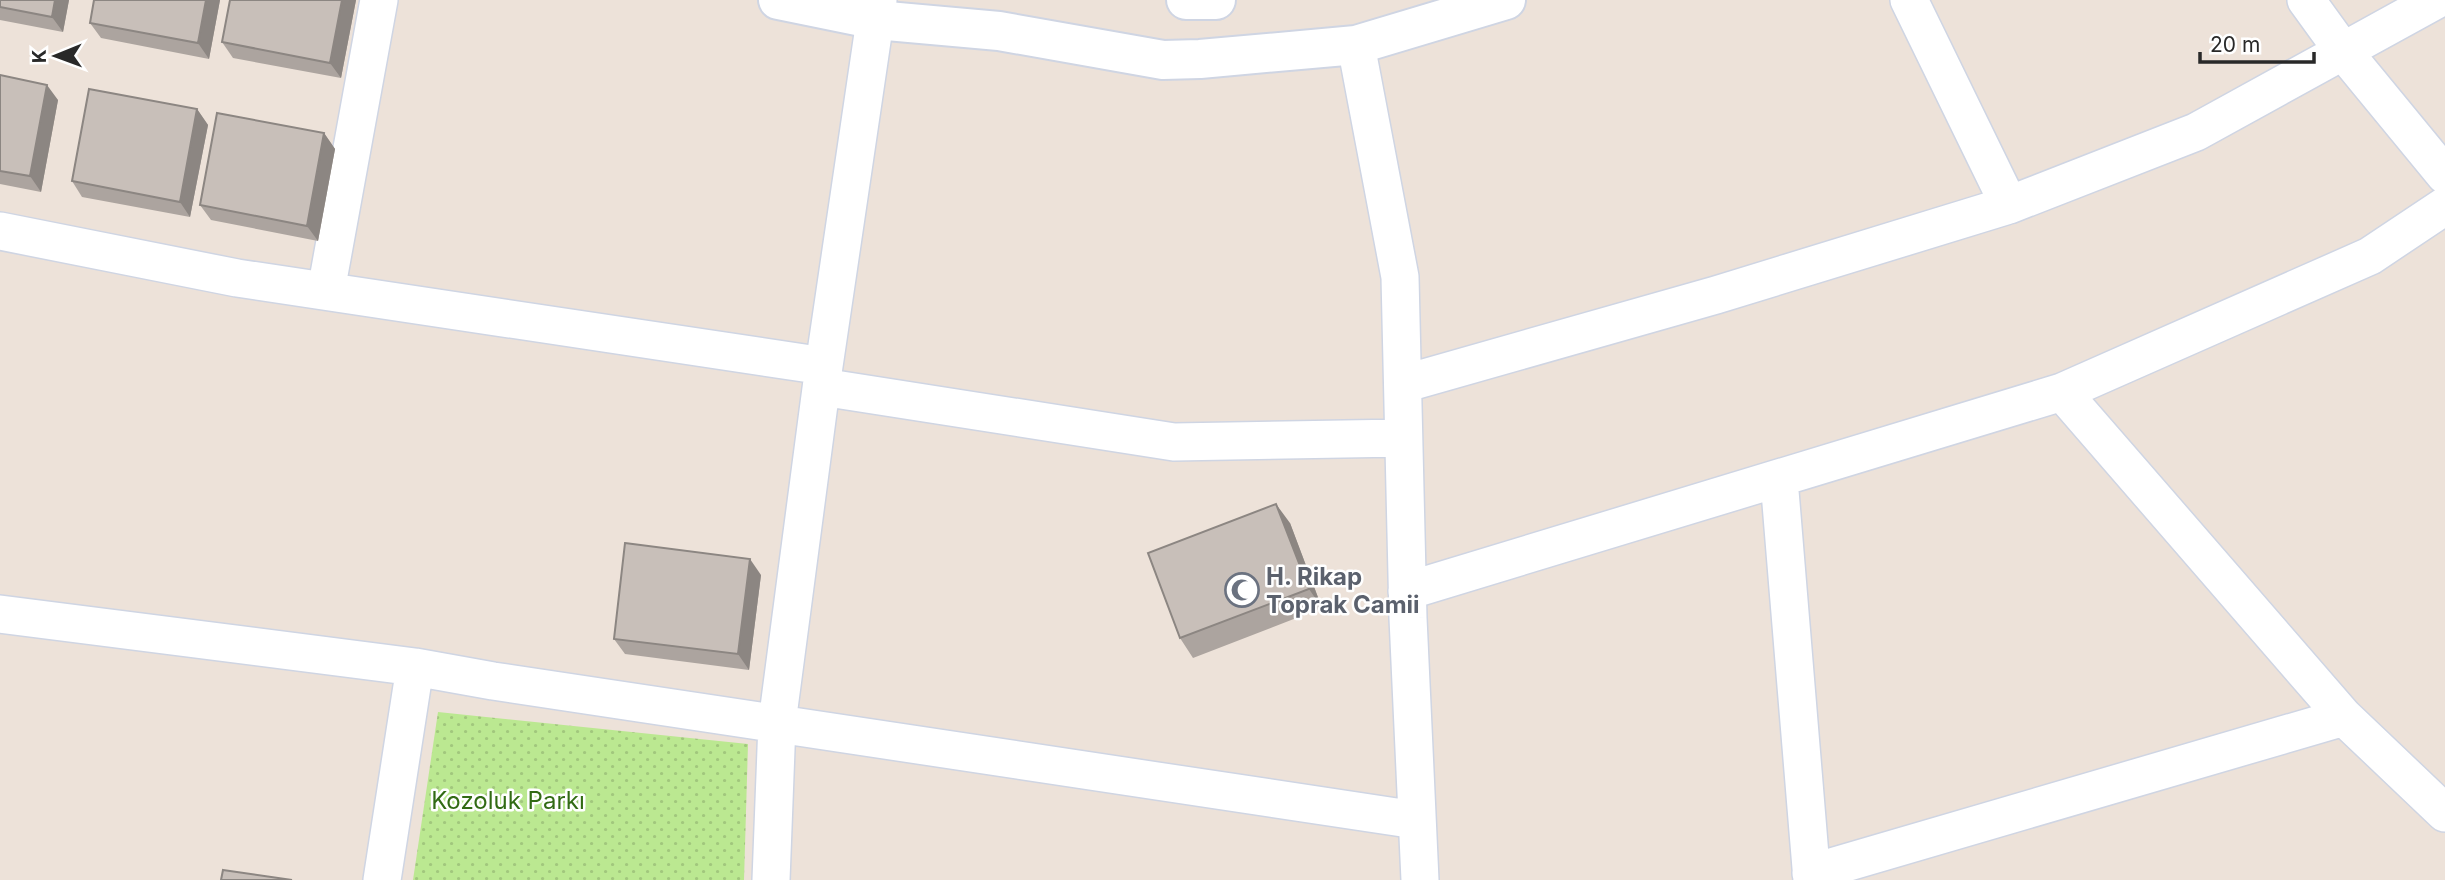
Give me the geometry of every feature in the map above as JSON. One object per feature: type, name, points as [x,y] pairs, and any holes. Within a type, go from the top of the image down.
[{"type":"street","points":[[326,291],[379,0]]},
{"type":"street","points":[[778,0],[877,10],[1163,60],[1356,45],[1506,0]]},
{"type":"street","points":[[1186,0],[1216,0]]},
{"type":"street","points":[[1909,0],[2009,205]]},
{"type":"street","points":[[2306,0],[2343,51],[2445,175]]},
{"type":"street","points":[[1402,384],[1716,295],[2009,205],[2196,132],[2436,0]]},
{"type":"street","points":[[771,880],[776,723],[823,376],[877,10]]},
{"type":"street","points":[[1356,45],[1400,277],[1407,591],[1420,880]]},
{"type":"street","points":[[1407,591],[2062,392],[2370,257],[2445,206]]},
{"type":"street","points":[[0,231],[237,278],[823,376],[1174,442],[1404,438]]},
{"type":"street","points":[[2062,392],[2344,717],[2445,813]]},
{"type":"street","points":[[1779,478],[1812,876],[2344,717]]},
{"type":"street","points":[[0,614],[415,667],[1416,820]]},
{"type":"street","points":[[382,880],[415,667]]},
{"type":"green space","name":"Kozoluk Parkı","points":[[438,712],[748,744],[744,880],[413,880]]},
{"type":"building","points":[[0,0],[55,0],[52,17],[0,7]]},
{"type":"building","points":[[94,0],[206,0],[198,43],[90,23]]},
{"type":"building","points":[[230,0],[342,0],[330,63],[222,42]]},
{"type":"building","points":[[0,75],[47,85],[30,176],[0,171]]},
{"type":"building","points":[[89,89],[197,109],[180,202],[72,181]]},
{"type":"building","points":[[217,113],[324,133],[307,226],[200,205]]},
{"type":"building","name":"H. Rikap Toprak Camii","points":[[1276,504],[1309,589],[1180,638],[1148,553]]},
{"type":"building","points":[[625,543],[750,559],[738,654],[614,639]]},
{"type":"building","points":[[223,870],[292,880],[221,880]]},
{"type":"place","name":"H. Rikap Toprak Camii","points":[[1242,590]]}]
